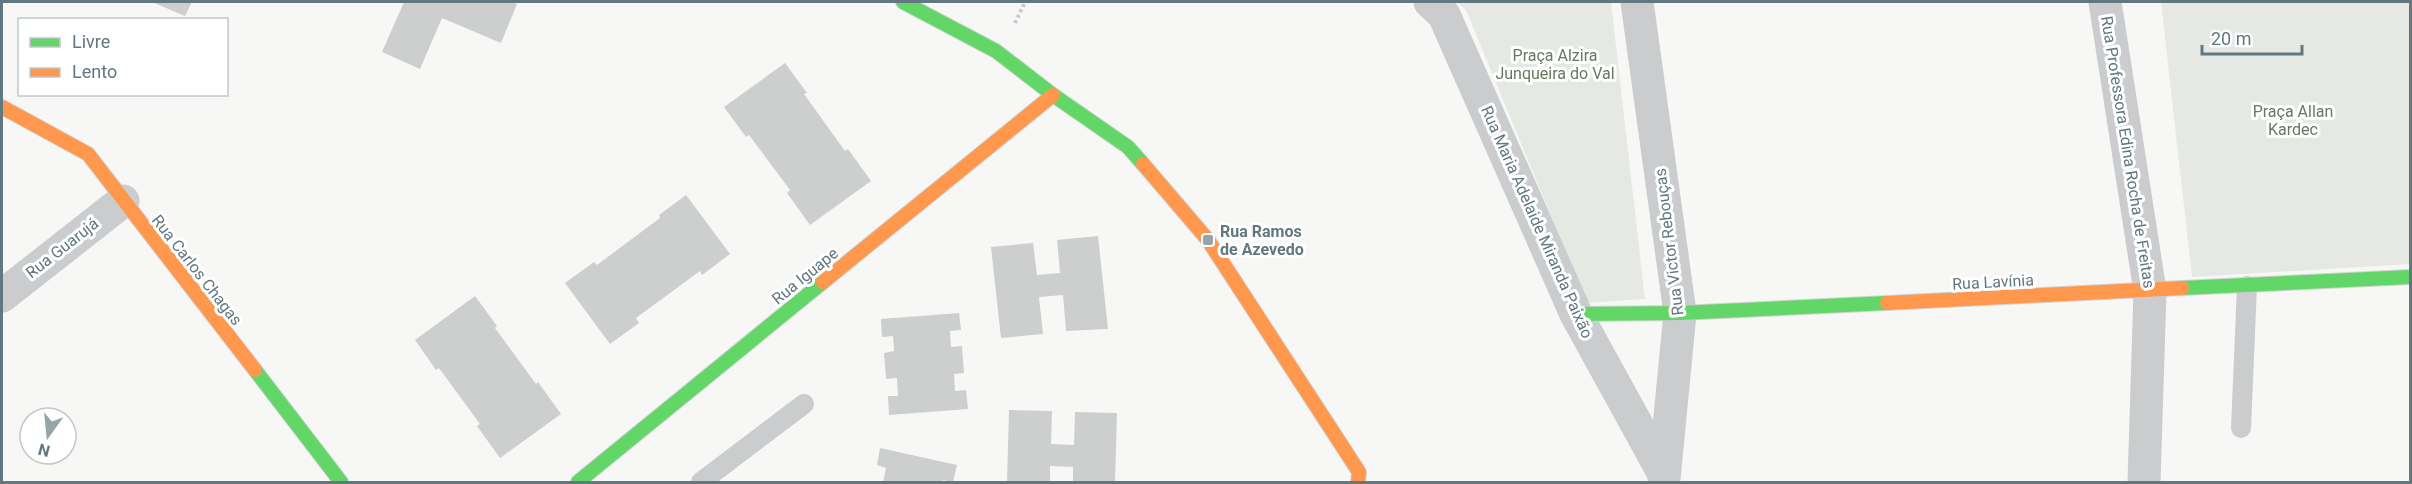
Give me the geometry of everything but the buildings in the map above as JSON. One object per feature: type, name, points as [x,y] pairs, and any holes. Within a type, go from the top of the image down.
[{"type":"street","points":[[903,2],[996,51],[1053,95],[1128,147],[1208,240],[1359,472],[1358,483]]},
{"type":"street","name":"Rua Maria Adelaide Miranda Paixão","points":[[1430,2],[1444,15],[1576,314],[1664,478]]},
{"type":"street","name":"Rua Victor Rebouças","points":[[1637,2],[1680,313],[1664,478]]},
{"type":"street","name":"Rua Professora Edina Rocha de Freitas","points":[[2105,2],[2150,291],[2144,483]]},
{"type":"street","name":"Rua Iguape","points":[[578,483],[1053,95]]},
{"type":"street","name":"Rua Carlos Chagas","points":[[2,106],[88,154],[341,483]]},
{"type":"street","name":"Rua Guarujá","points":[[2,297],[123,201]]},
{"type":"street","name":"Rua Lavínia","points":[[1576,314],[1680,313],[2410,277]]},
{"type":"lane","points":[[2241,428],[2247,286]]},
{"type":"lane","points":[[701,483],[804,404]]},
{"type":"green space","name":"Praça Alzira Junqueira do Val","points":[[1457,2],[1611,2],[1645,299],[1587,303],[1466,10]]},
{"type":"green space","name":"Praça Allan Kardec","points":[[2161,2],[2410,2],[2410,264],[2192,277]]},
{"type":"traffic: fast","points":[[903,2],[996,51],[1053,95],[1128,147],[1143,164]]},
{"type":"traffic: fast","points":[[2182,288],[2410,277]]},
{"type":"traffic: fast","points":[[578,482],[823,282]]},
{"type":"traffic: fast","points":[[1576,314],[1680,313],[1887,303]]},
{"type":"traffic: fast","points":[[255,370],[341,482]]},
{"type":"traffic: slow","points":[[823,282],[1053,95]]},
{"type":"traffic: slow","points":[[2,107],[88,154],[255,370]]},
{"type":"traffic: slow","points":[[1143,164],[1208,240],[1359,472],[1358,482]]},
{"type":"traffic: slow","points":[[1887,303],[2182,288]]},
{"type":"place","name":"Rua Ramos de Azevedo","points":[[1208,240]]}]
